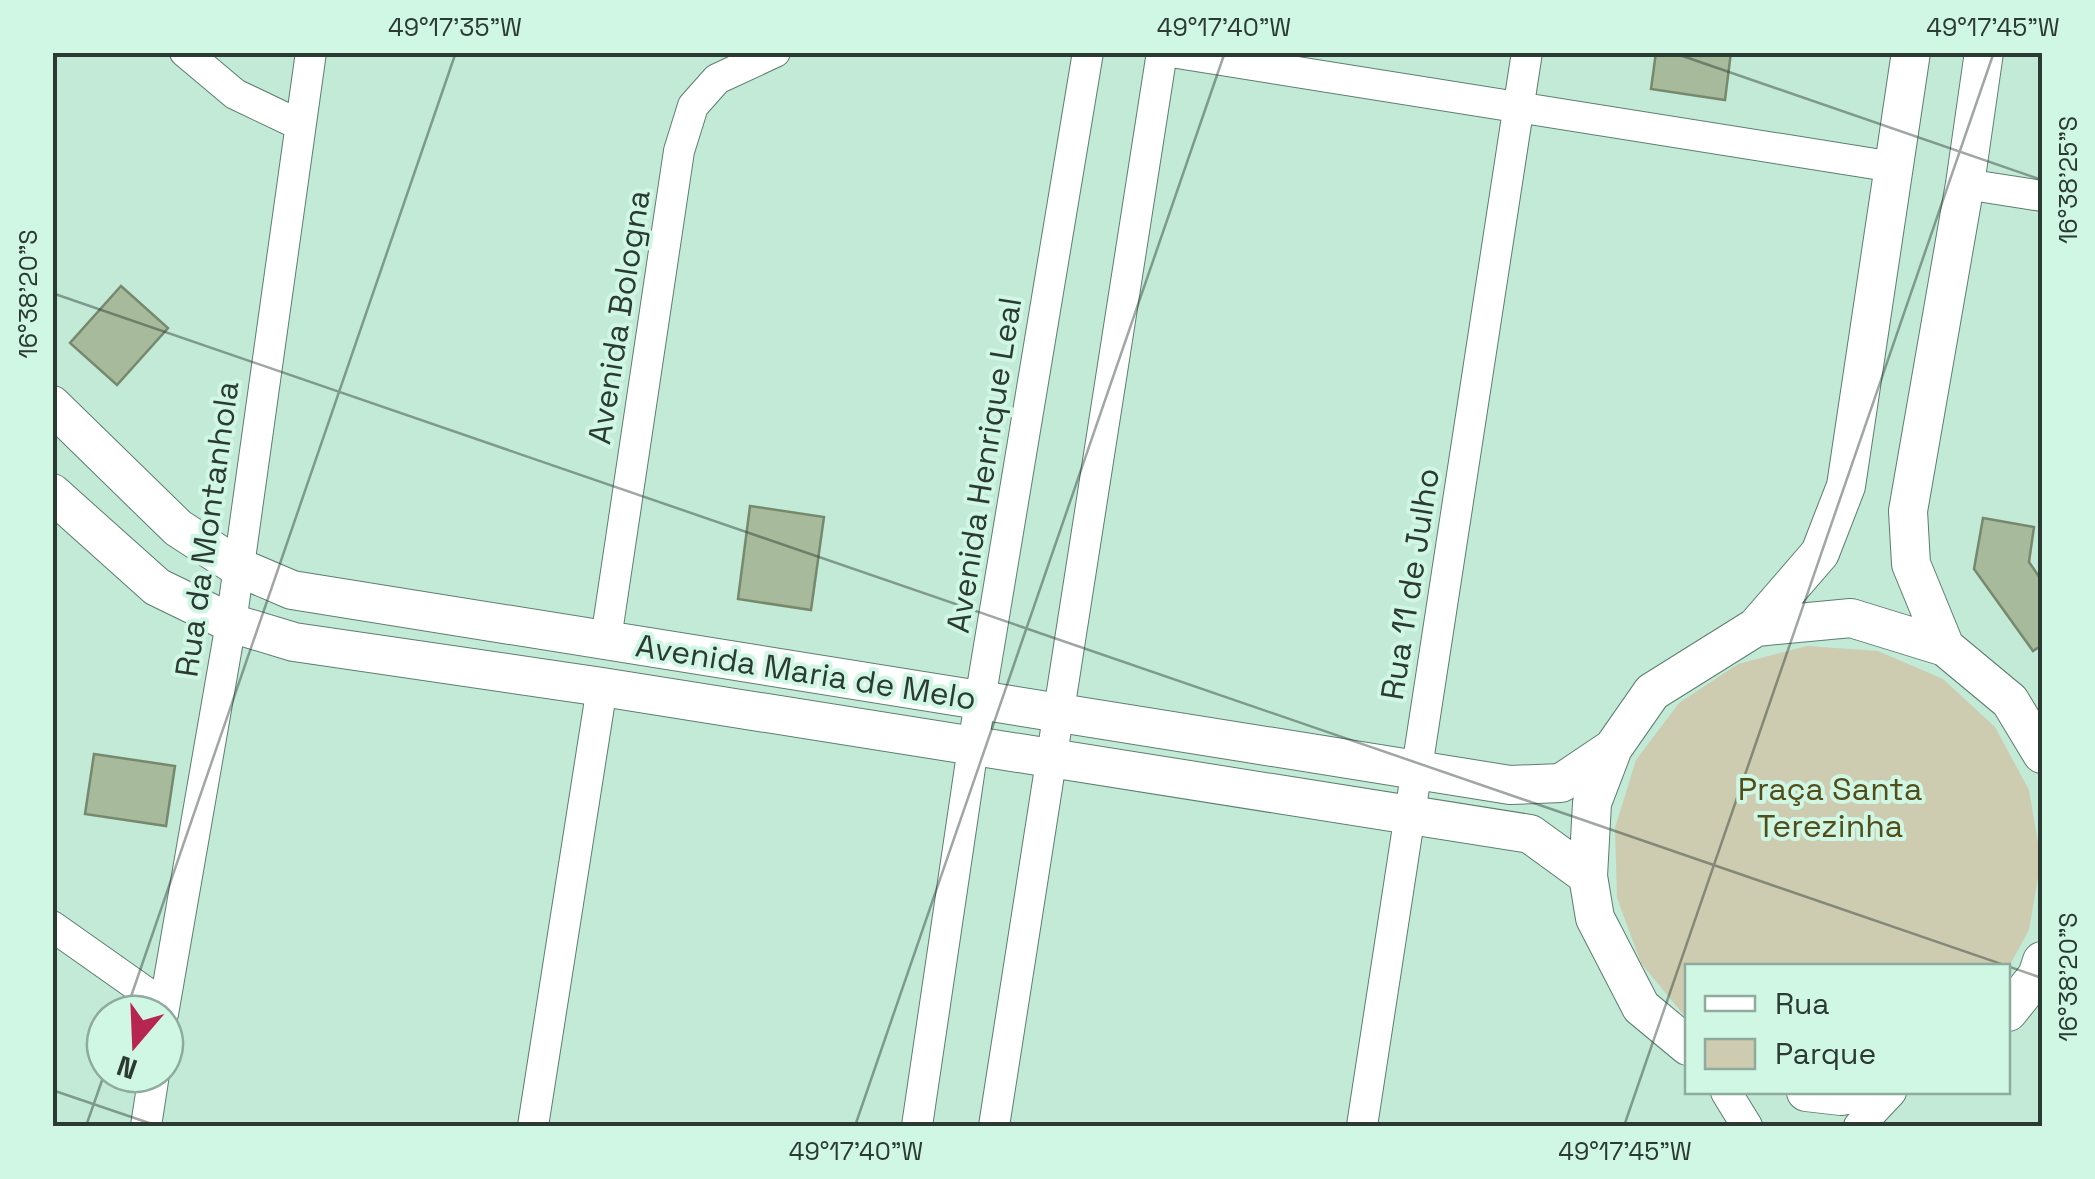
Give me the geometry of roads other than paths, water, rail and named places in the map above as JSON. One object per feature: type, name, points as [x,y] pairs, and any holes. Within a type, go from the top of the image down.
[{"type":"street","points":[[185,52],[236,94],[300,125]]},
{"type":"street","name":"Rua da Montanhola","points":[[167,994],[231,623],[311,52]]},
{"type":"street","name":"Avenida Bologna","points":[[606,639],[679,151],[693,106],[718,79],[776,52]]},
{"type":"street","name":"Avenida Henrique Leal","points":[[916,1126],[980,700],[1088,52]]},
{"type":"street","points":[[994,1126],[1162,52]]},
{"type":"street","points":[[1171,52],[1894,167]]},
{"type":"street","name":"Rua 11 de Julho","points":[[1362,1126],[1527,52]]},
{"type":"street","points":[[1685,1044],[1640,1007],[1595,918],[1588,876],[1592,803],[1612,748],[1652,692],[1756,627],[1820,553],[1846,486],[1911,52]]},
{"type":"street","points":[[1945,648],[1910,564],[1908,511],[1966,184],[1984,52]]},
{"type":"street","points":[[1966,184],[2042,196]]},
{"type":"street","name":"Avenida Maria de Melo","points":[[52,405],[178,528],[238,567],[292,590],[1510,785],[1561,783],[1612,748]]},
{"type":"street","name":"Avenida Maria de Melo","points":[[52,493],[157,586],[231,623],[294,642],[1530,834],[1588,876]]},
{"type":"street","points":[[1756,627],[1850,618],[1945,648],[2010,702],[2042,754]]},
{"type":"street","points":[[533,1126],[602,687]]},
{"type":"street","points":[[52,926],[144,994]]},
{"type":"street","points":[[2010,1009],[2041,970]]},
{"type":"street","points":[[146,1126],[151,1094]]},
{"type":"street","points":[[1727,1094],[1747,1126]]},
{"type":"street","points":[[1824,1094],[1854,1094]]},
{"type":"street","points":[[1859,1126],[1889,1094]]},
{"type":"park label","name":"Praça Santa Terezinha","points":[[1830,808]]}]
